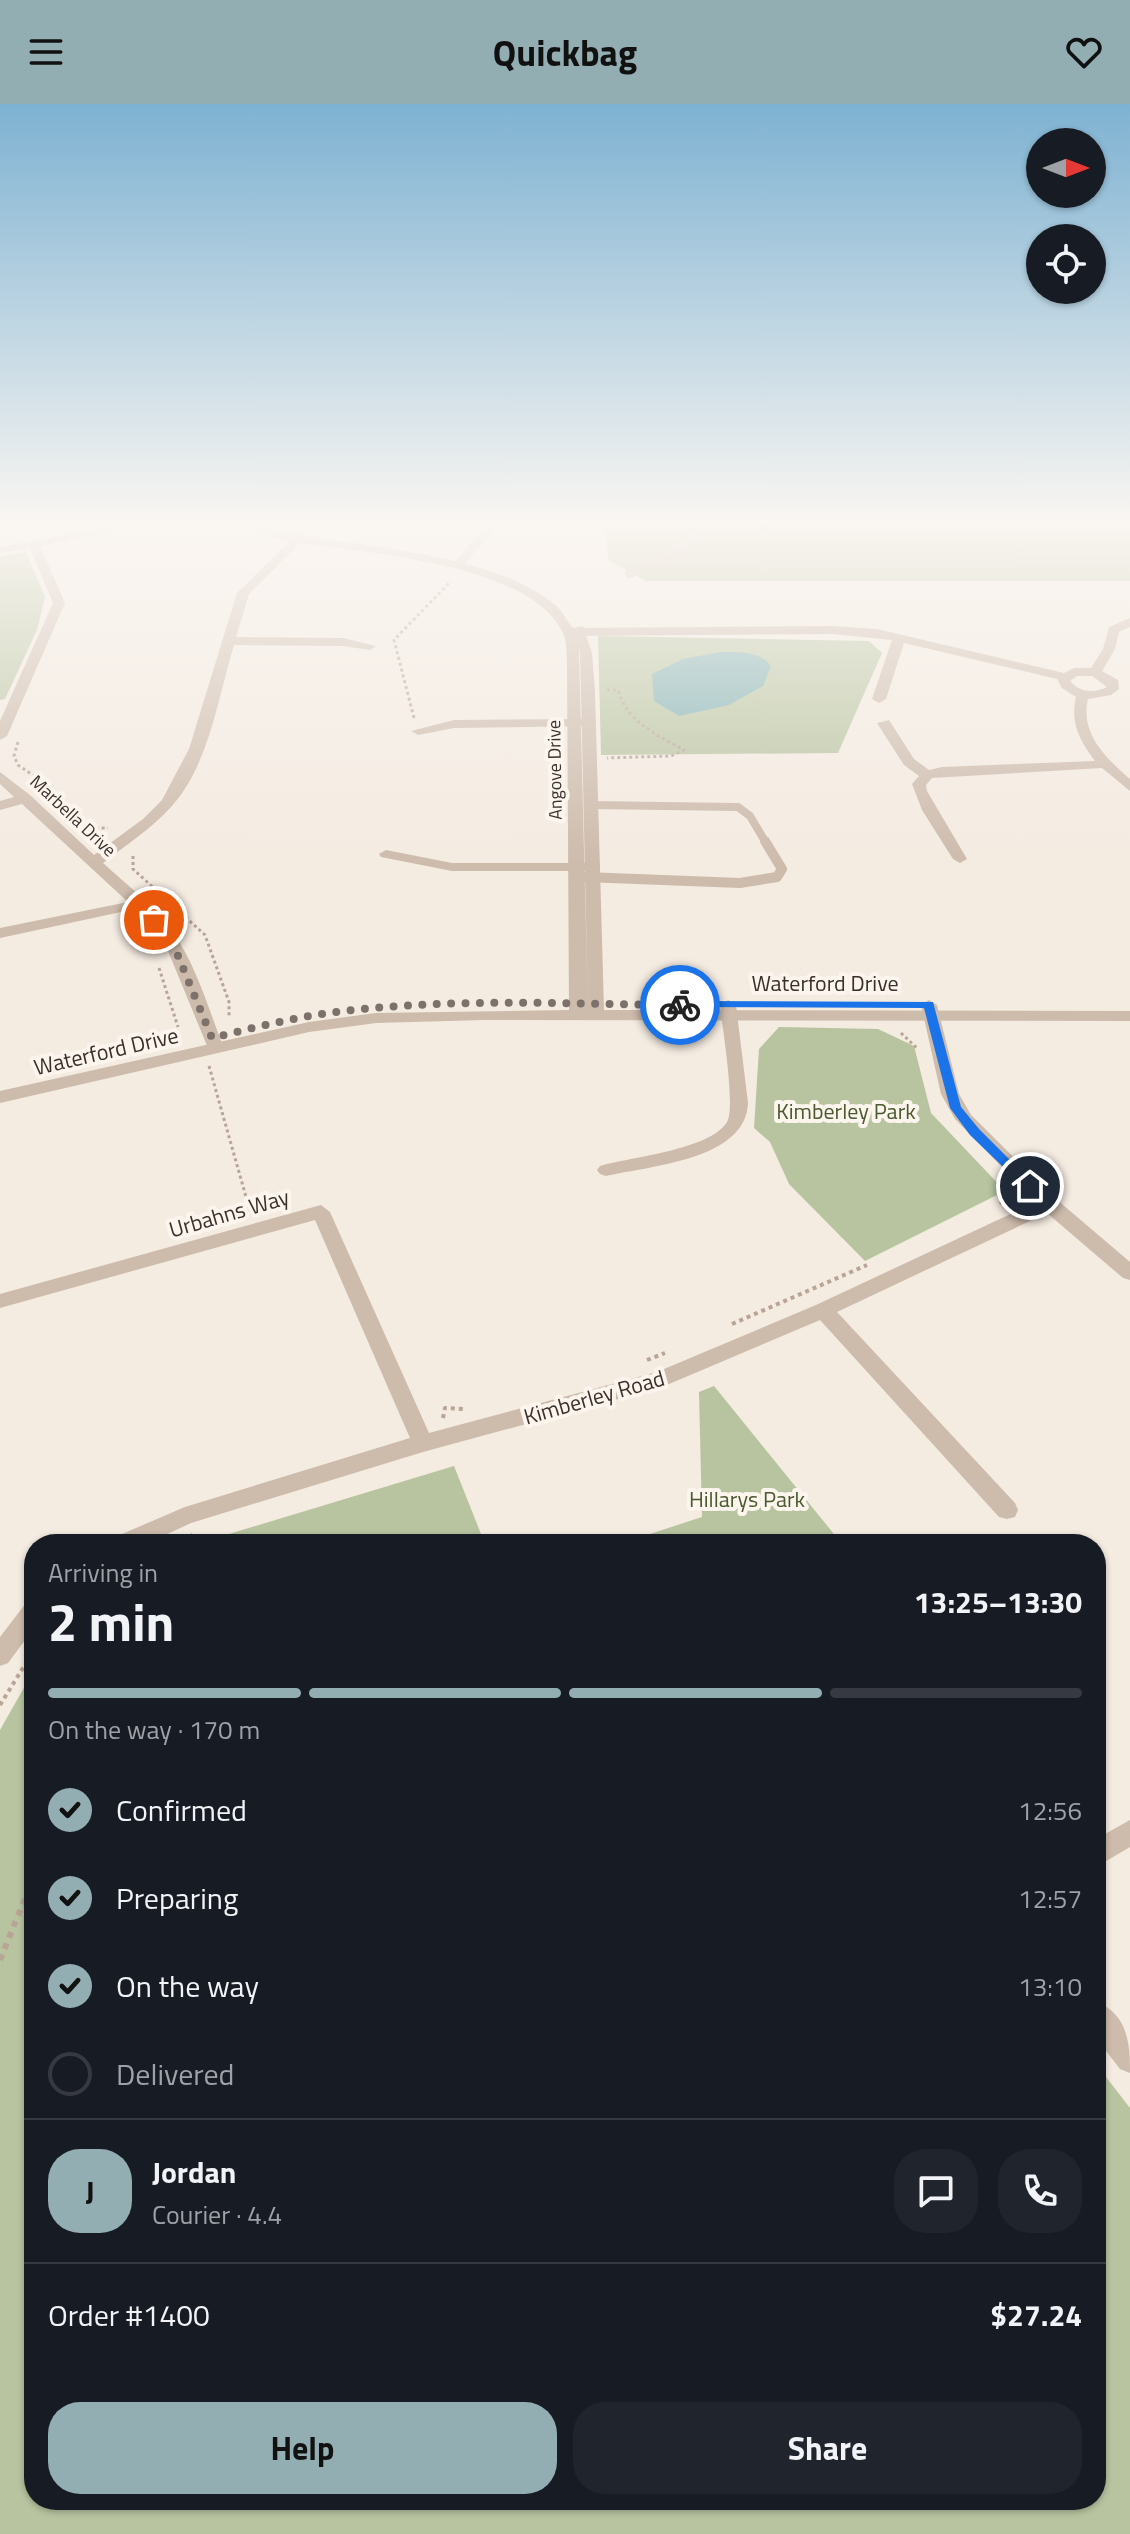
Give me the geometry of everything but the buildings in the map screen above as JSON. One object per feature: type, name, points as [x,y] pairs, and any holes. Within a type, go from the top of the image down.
[{"type":"street","points":[[0,736],[4,716],[42,637]]},
{"type":"street","points":[[94,862],[148,822],[168,802],[182,779],[196,749],[229,637]]},
{"type":"street","name":"Angove Drive","points":[[575,637],[572,723],[577,1010]]},
{"type":"street","name":"Angove Drive","points":[[578,637],[586,653],[596,1010]]},
{"type":"street","points":[[879,699],[900,637]]},
{"type":"street","points":[[906,637],[1064,677],[1074,672],[1095,672],[1110,679],[1113,689]]},
{"type":"street","points":[[1095,672],[1109,649],[1111,637]]},
{"type":"street","points":[[228,641],[343,642],[370,646]]},
{"type":"street","points":[[1064,677],[1068,688],[1083,694],[1100,695],[1113,689],[1130,693]]},
{"type":"street","points":[[1083,694],[1081,728],[1105,764],[1130,787]]},
{"type":"street","points":[[418,731],[454,724],[588,723]]},
{"type":"street","points":[[884,723],[909,762],[927,775]]},
{"type":"street","points":[[960,859],[920,795],[919,784],[927,775],[942,771],[1049,769],[1105,764]]},
{"type":"street","name":"Marbella Drive","points":[[0,776],[139,904],[166,934],[176,951],[211,1046]]},
{"type":"street","points":[[0,806],[25,798]]},
{"type":"street","points":[[386,854],[452,867],[591,872]]},
{"type":"street","points":[[0,933],[139,904]]},
{"type":"street","name":"Waterford Drive","points":[[0,1085],[309,1027],[376,1018],[577,1010],[930,1010],[1130,1005]]},
{"type":"street","points":[[606,1170],[701,1146],[732,1128],[739,1115],[739,1103],[729,1010]]},
{"type":"street","points":[[930,1010],[956,1108],[974,1132],[1049,1204],[1126,1264]]},
{"type":"street","name":"Waterford Drive","points":[[930,1010],[1130,1016]]},
{"type":"street","name":"Waterford Drive","points":[[0,1097],[211,1046]]},
{"type":"street","name":"Kimberley Road","points":[[145,1534],[185,1516],[423,1443],[662,1379],[823,1310],[1049,1204]]},
{"type":"street","name":"Urbahns Way","points":[[0,1301],[321,1212],[423,1443]]},
{"type":"street","points":[[823,1310],[1007,1510]]},
{"type":"street","points":[[0,1655],[24,1623]]},
{"type":"street","points":[[1106,1848],[1130,1832]]},
{"type":"street","points":[[1106,2028],[1130,2059]]},
{"type":"lane","points":[[590,805],[738,807],[750,816],[782,869],[777,877],[740,883],[591,872]]},
{"type":"path","points":[[396,637],[394,640],[418,731]]},
{"type":"path","points":[[18,742],[14,756],[18,765],[40,780],[90,828],[111,828]]},
{"type":"path","points":[[159,967],[178,1027]]},
{"type":"path","points":[[211,1046],[256,1231]]},
{"type":"path","points":[[0,1705],[24,1667]]},
{"type":"path","points":[[0,1960],[24,1901]]},
{"type":"green space","points":[[0,637],[34,637],[5,699],[0,700]]},
{"type":"green space","points":[[598,637],[869,641],[882,653],[838,753],[601,755]]},
{"type":"green space","name":"Kimberley Park","points":[[779,1027],[878,1029],[914,1046],[931,1113],[1005,1191],[865,1261],[789,1184],[770,1142],[754,1128],[759,1049]]},
{"type":"green space","name":"Hillarys Park","points":[[714,1386],[834,1534],[650,1534],[702,1517],[699,1392]]},
{"type":"green space","points":[[454,1466],[481,1534],[229,1534]]},
{"type":"green space","points":[[24,1688],[24,2510],[1106,2510],[1106,2077],[1130,2108],[1130,2534],[0,2534],[0,1730]]},
{"type":"water","points":[[721,652],[748,653],[766,661],[771,666],[763,686],[729,705],[679,716],[654,701],[652,674],[683,659]]},
{"type":"way so far","points":[[154,920],[176,951],[212,1038],[318,1015],[367,1009],[432,1005],[680,1005]]},
{"type":"route","points":[[680,1005],[929,1005],[956,1108],[974,1132],[1030,1186]]}]
